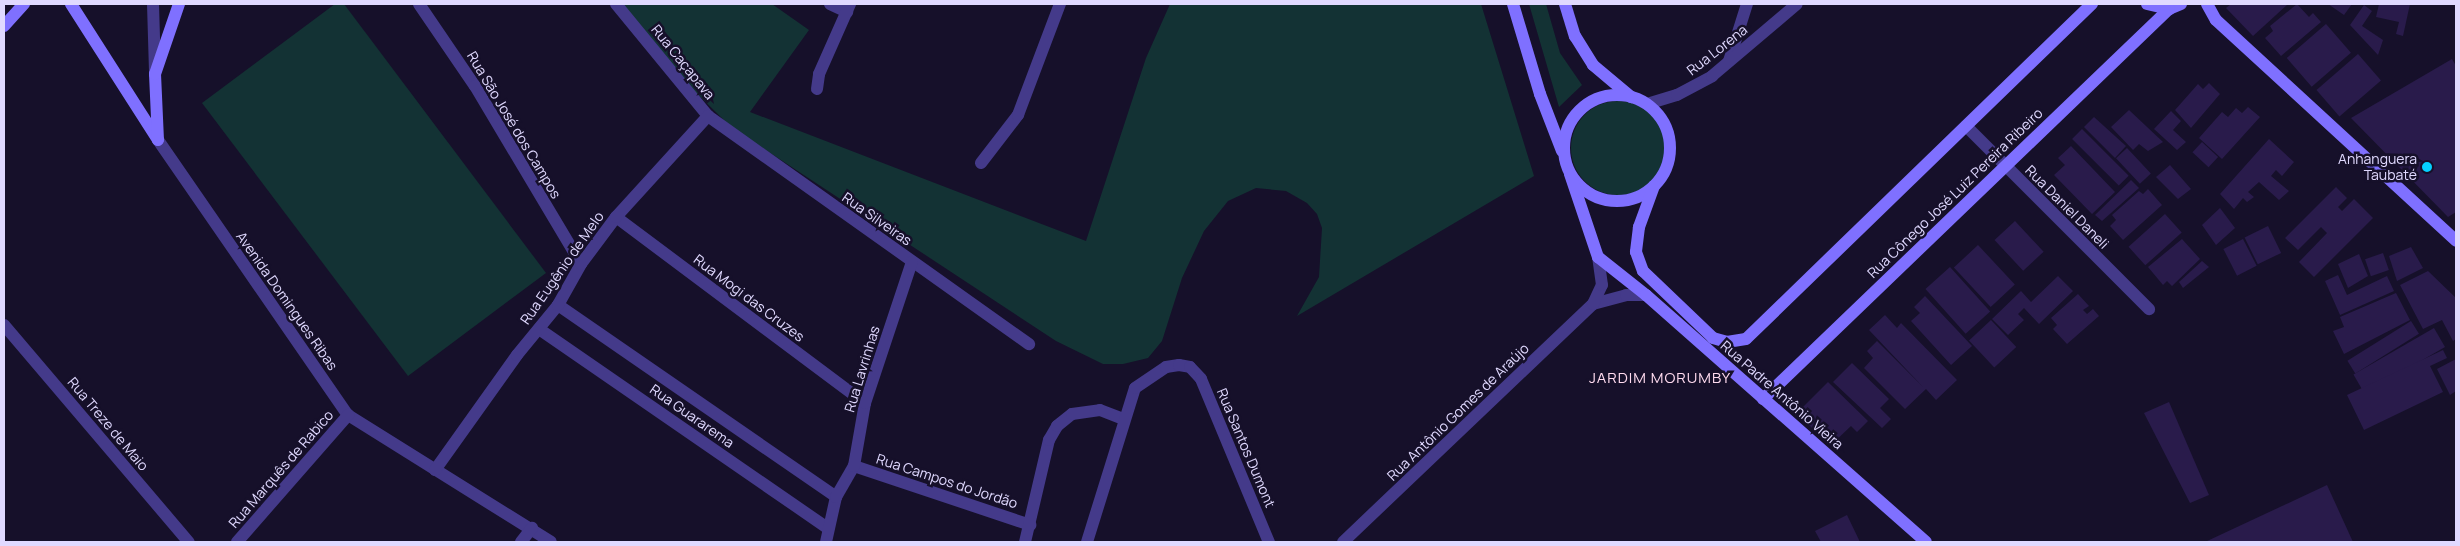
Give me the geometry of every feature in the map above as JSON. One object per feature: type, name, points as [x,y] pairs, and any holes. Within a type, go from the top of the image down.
[{"type":"street","points":[[4,26],[24,4]]},
{"type":"street","name":"Avenida Domingues Ribas","points":[[71,4],[158,140],[348,415],[532,528],[551,542]]},
{"type":"street","points":[[153,4],[158,140]]},
{"type":"street","points":[[155,74],[179,4]]},
{"type":"street","name":"Rua São José dos Campos","points":[[418,4],[475,86],[581,264]]},
{"type":"street","name":"Rua Caçapava","points":[[616,4],[708,116]]},
{"type":"street","points":[[817,89],[819,74],[849,8],[830,4]]},
{"type":"street","points":[[981,163],[1018,115],[1060,4]]},
{"type":"street","points":[[1513,4],[1540,94],[1564,154],[1598,257]]},
{"type":"street","points":[[1565,4],[1575,36],[1593,65],[1632,97],[1647,104],[1667,128],[1670,143],[1664,173],[1654,186],[1639,227],[1636,252],[1643,271],[1714,338],[1727,342],[1746,339],[2092,4]]},
{"type":"street","points":[[1728,62],[1747,4]]},
{"type":"street","name":"Rua Lorena","points":[[1647,104],[1696,86],[1728,62],[1797,4]]},
{"type":"street","name":"Rua Cônego José Luiz Pereira Ribeiro","points":[[2147,4],[2175,6]]},
{"type":"street","points":[[2207,4],[2216,20],[2456,241]]},
{"type":"street","name":"Rua Cônego José Luiz Pereira Ribeiro","points":[[1763,399],[2175,6]]},
{"type":"street","points":[[1564,154],[1565,136],[1571,120],[1582,107],[1597,98],[1614,95],[1632,97]]},
{"type":"street","name":"Rua Eugênio de Melo","points":[[435,470],[517,355],[558,305],[581,264],[616,217],[708,116]]},
{"type":"street","name":"Rua Silveiras","points":[[708,116],[1029,344]]},
{"type":"street","name":"Rua Daniel Daneli","points":[[1966,126],[2149,309]]},
{"type":"street","points":[[1570,174],[1580,187],[1610,201],[1626,201],[1654,186]]},
{"type":"street","name":"Rua Mogi das Cruzes","points":[[616,217],[864,403]]},
{"type":"street","name":"Rua Padre Antônio Vieira","points":[[1598,257],[1646,295],[1926,542]]},
{"type":"street","name":"Rua Antônio Gomes de Araújo","points":[[1343,542],[1593,304],[1602,285],[1598,257]]},
{"type":"street","name":"Rua Lavrinhas","points":[[826,542],[827,528],[836,497],[854,466],[864,403],[912,262]]},
{"type":"street","name":"Rua Antônio Gomes de Araújo","points":[[1593,304],[1626,295],[1646,295]]},
{"type":"street","name":"Rua Guararema","points":[[558,305],[836,497]]},
{"type":"street","name":"Rua Treze de Maio","points":[[4,325],[189,542]]},
{"type":"street","name":"Rua Guararema","points":[[539,329],[827,528]]},
{"type":"street","name":"Rua Santos Dumont","points":[[1124,419],[1135,388],[1148,377],[1166,367],[1190,367],[1200,379],[1269,542]]},
{"type":"street","points":[[1025,542],[1049,440],[1057,426],[1072,414],[1100,410],[1124,419],[1086,542]]},
{"type":"street","name":"Rua Marquês de Rabico","points":[[237,542],[348,415]]},
{"type":"street","name":"Rua Campos do Jordão","points":[[854,466],[1030,524]]},
{"type":"street","points":[[521,542],[532,528]]},
{"type":"green space","points":[[335,4],[344,4],[546,273],[408,376],[202,103]]},
{"type":"green space","points":[[622,4],[772,4],[809,30],[750,112],[1086,241],[1146,58],[1170,4],[1481,4],[1534,176],[1297,316],[1319,277],[1322,228],[1317,214],[1307,203],[1286,191],[1256,188],[1228,201],[1204,231],[1182,278],[1162,341],[1148,358],[1123,364],[1103,364],[1056,341],[731,127],[668,65]]},
{"type":"green space","points":[[1529,4],[1546,4],[1560,53],[1582,85],[1559,107]]},
{"type":"green space","points":[[1618,101],[1636,105],[1651,115],[1661,130],[1665,148],[1661,166],[1651,181],[1636,191],[1618,195],[1600,191],[1585,181],[1575,166],[1571,148],[1575,130],[1585,115],[1600,105]]},
{"type":"building","points":[[2231,4],[2288,4],[2253,36],[2226,8]]},
{"type":"building","points":[[2297,4],[2309,17],[2313,13],[2321,22],[2281,56],[2265,38],[2273,31],[2270,26]]},
{"type":"building","points":[[2328,4],[2352,4],[2344,15]]},
{"type":"building","points":[[2379,4],[2410,4],[2403,36],[2396,34],[2399,22],[2376,17]]},
{"type":"building","points":[[2364,5],[2372,11],[2362,26],[2383,40],[2378,55],[2350,25]]},
{"type":"building","points":[[2326,24],[2351,53],[2312,87],[2287,58]]},
{"type":"building","points":[[2358,54],[2381,80],[2339,116],[2316,90]]},
{"type":"building","name":"Anhanguera Taubaté","points":[[2452,59],[2456,66],[2456,212],[2448,217],[2351,118]]},
{"type":"building","points":[[2209,83],[2220,94],[2191,128],[2175,110],[2198,84],[2203,89]]},
{"type":"building","points":[[2248,107],[2260,117],[2222,159],[2199,138],[2222,112],[2228,117],[2236,108],[2242,113]]},
{"type":"building","points":[[2129,110],[2163,142],[2148,151],[2139,144],[2133,150],[2111,127]]},
{"type":"building","points":[[2171,111],[2181,121],[2173,130],[2186,142],[2177,150],[2154,129]]},
{"type":"building","points":[[2094,117],[2126,146],[2115,158],[2084,127]]},
{"type":"building","points":[[2082,129],[2129,176],[2119,186],[2072,139]]},
{"type":"building","points":[[2269,139],[2294,162],[2282,176],[2276,170],[2271,176],[2289,191],[2279,200],[2259,182],[2248,192],[2254,197],[2247,202],[2243,198],[2234,209],[2220,194]]},
{"type":"building","points":[[2202,142],[2218,157],[2209,167],[2192,152]]},
{"type":"building","points":[[2071,146],[2115,192],[2092,214],[2054,175],[2065,165],[2058,158]]},
{"type":"building","points":[[2127,148],[2151,174],[2140,184],[2116,158]]},
{"type":"building","points":[[2170,165],[2191,189],[2178,199],[2156,177]]},
{"type":"building","points":[[2131,180],[2139,188],[2102,221],[2095,215]]},
{"type":"building","points":[[2336,187],[2347,198],[2338,207],[2342,211],[2354,199],[2373,218],[2314,277],[2299,262],[2327,233],[2321,227],[2298,250],[2285,238]]},
{"type":"building","points":[[2148,189],[2162,205],[2123,240],[2110,226],[2116,220],[2112,215],[2139,191],[2143,194]]},
{"type":"building","points":[[2220,208],[2235,228],[2216,245],[2202,225]]},
{"type":"building","points":[[2165,214],[2182,233],[2145,265],[2129,247]]},
{"type":"building","points":[[2015,221],[2044,252],[2023,271],[1995,240]]},
{"type":"building","points":[[2268,226],[2281,253],[2258,264],[2245,237]]},
{"type":"building","points":[[2182,239],[2200,259],[2172,286],[2167,281],[2163,285],[2148,267]]},
{"type":"building","points":[[2243,239],[2257,266],[2237,276],[2223,249]]},
{"type":"building","points":[[1978,245],[2015,284],[1991,307],[1954,268]]},
{"type":"building","points":[[2411,247],[2423,268],[2397,281],[2389,256]]},
{"type":"building","points":[[2383,253],[2389,270],[2371,276],[2365,259]]},
{"type":"building","points":[[2359,254],[2368,276],[2348,288],[2338,264]]},
{"type":"building","points":[[2202,261],[2209,267],[2183,288],[2179,282]]},
{"type":"building","points":[[1950,267],[1990,312],[1966,334],[1925,289]]},
{"type":"building","points":[[2428,271],[2456,298],[2456,339],[2453,341],[2442,320],[2423,329],[2400,285]]},
{"type":"building","points":[[2338,275],[2347,295],[2387,276],[2394,291],[2340,315],[2325,281]]},
{"type":"building","points":[[2058,276],[2073,291],[2039,324],[2024,308],[2018,314],[2024,320],[2008,335],[1992,319],[2021,291],[2031,302]]},
{"type":"building","points":[[2396,293],[2410,320],[2344,354],[2333,331],[2344,327],[2340,317]]},
{"type":"building","points":[[2078,294],[2089,306],[2083,310],[2087,314],[2093,309],[2099,316],[2067,344],[2053,329],[2057,325],[2051,318]]},
{"type":"building","points":[[1925,296],[1972,346],[1951,365],[1911,321],[1920,313],[1914,307]]},
{"type":"building","points":[[1885,315],[1897,328],[1901,323],[1957,380],[1936,400],[1926,389],[1905,409],[1864,368],[1873,358],[1867,351],[1877,341],[1923,387],[1869,330]]},
{"type":"building","points":[[1991,320],[2016,347],[1994,368],[1969,340]]},
{"type":"building","points":[[2411,321],[2419,334],[2355,373],[2347,361]]},
{"type":"building","points":[[2434,328],[2445,347],[2364,394],[2353,374]]},
{"type":"building","points":[[2443,350],[2447,358],[2430,366],[2443,392],[2364,430],[2347,395]]},
{"type":"building","points":[[2456,359],[2456,391],[2450,395],[2437,369]]},
{"type":"building","points":[[1852,363],[1889,399],[1880,408],[1891,419],[1882,428],[1833,382]]},
{"type":"building","points":[[1828,382],[1868,421],[1857,432],[1851,426],[1830,446],[1797,413]]},
{"type":"building","points":[[2169,402],[2209,495],[2190,503],[2144,413]]},
{"type":"building","points":[[2327,485],[2353,542],[2205,542]]},
{"type":"building","points":[[1847,515],[1860,542],[1821,542],[1815,531]]},
{"type":"place","name":"Anhanguera Taubaté","points":[[2427,167]]},
{"type":"district","name":"JARDIM MORUMBY","points":[[1660,378]]}]
